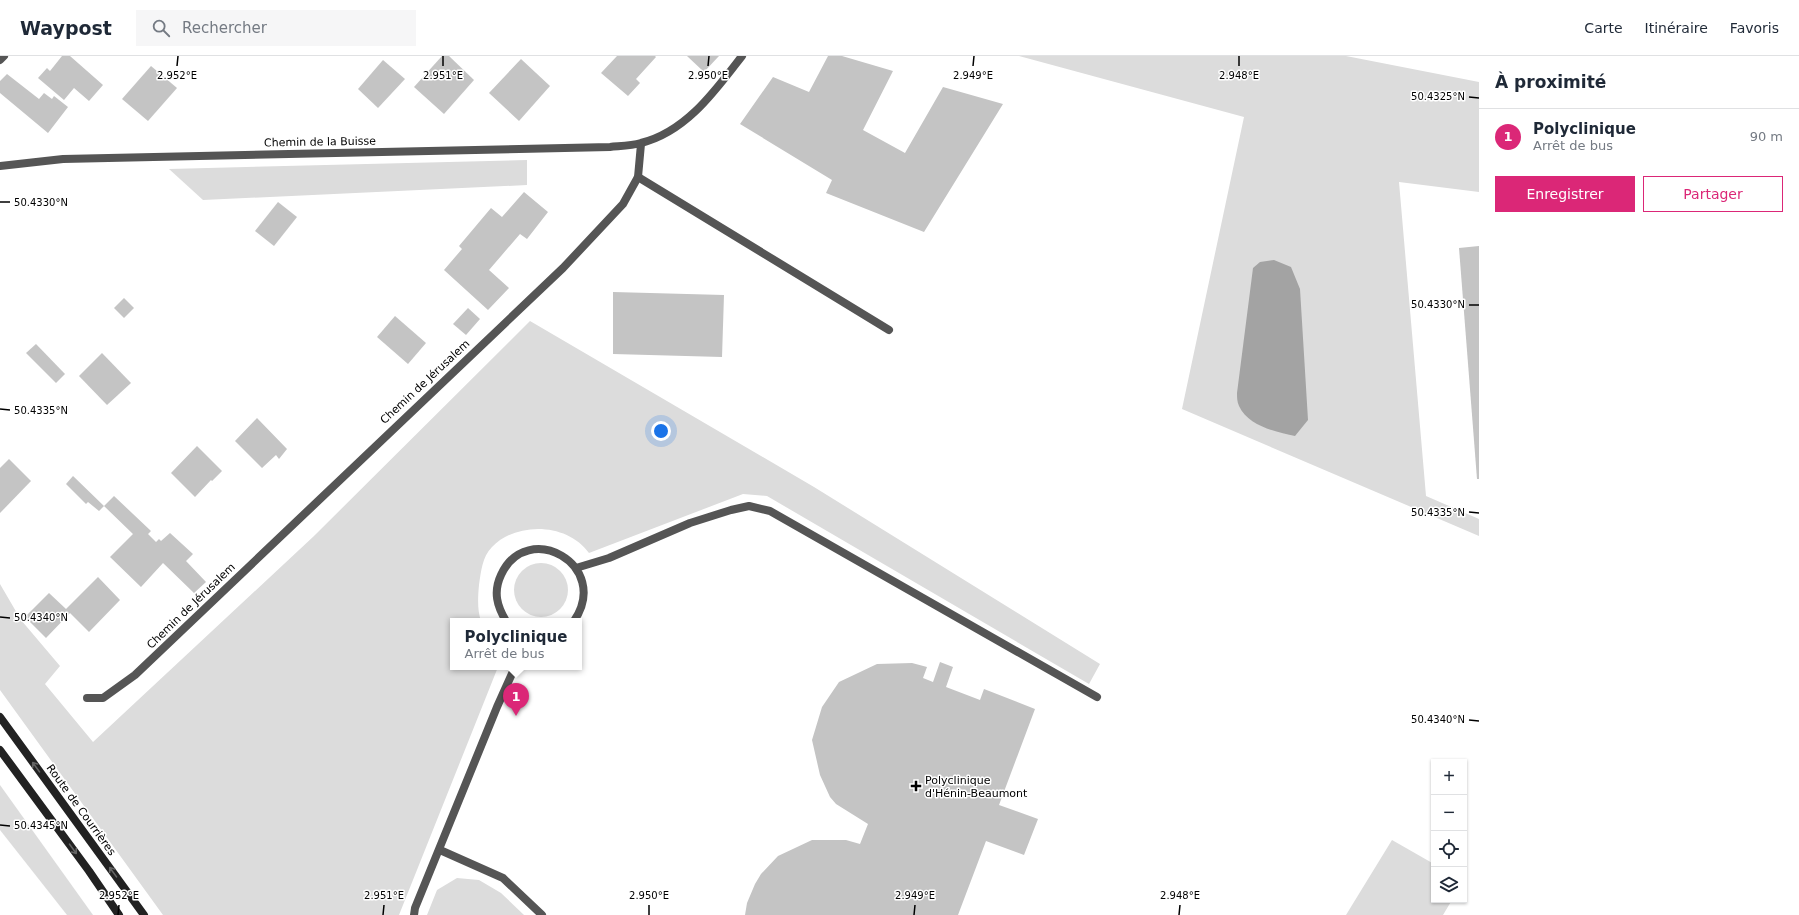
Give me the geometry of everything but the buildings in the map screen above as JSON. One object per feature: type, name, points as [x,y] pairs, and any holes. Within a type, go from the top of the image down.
[{"type":"main road","name":"Route de Courrières","points":[[0,717],[144,915]]},
{"type":"main road","points":[[0,750],[89,871],[119,915]]},
{"type":"street","points":[[0,60],[4,56]]},
{"type":"street","points":[[641,144],[662,136],[690,118],[719,86],[742,56]]},
{"type":"street","name":"Chemin de la Buisse","points":[[0,166],[63,159],[602,147],[641,144]]},
{"type":"street","name":"Chemin de Jérusalem","points":[[87,698],[103,698],[135,675],[563,268],[622,204],[638,177],[641,144]]},
{"type":"street","points":[[638,177],[889,330]]},
{"type":"street","points":[[576,568],[609,558],[690,523],[731,510],[750,506],[770,511],[1097,697]]},
{"type":"street","points":[[504,618],[499,609],[496,595],[498,581],[504,568],[513,558],[526,551],[540,549],[554,551],[566,558],[576,568],[583,582],[584,596],[581,611],[576,618]]},
{"type":"street","points":[[414,915],[415,908],[440,850],[497,707],[514,670]]},
{"type":"street","points":[[440,850],[503,878],[542,915]]},
{"type":"shaded area","points":[[1019,56],[1346,56],[1479,82],[1479,192],[1399,182],[1426,496],[1479,519],[1479,536],[1182,409],[1244,117]]},
{"type":"shaded area","points":[[527,160],[527,185],[203,200],[169,169]]},
{"type":"shaded area","points":[[1274,260],[1291,267],[1300,289],[1308,420],[1295,436],[1271,430],[1249,419],[1243,413],[1237,400],[1253,268],[1260,262]]},
{"type":"shaded area","points":[[530,321],[814,487],[1100,664],[1089,684],[767,496],[743,494],[589,553],[580,543],[556,531],[542,529],[515,533],[502,539],[492,547],[486,555],[482,565],[478,594],[478,608],[480,618],[450,618],[450,670],[497,670],[399,915],[163,915],[0,690],[0,584],[21,620],[60,666],[45,684],[93,742],[314,536]]},
{"type":"shaded area","points":[[541,563],[551,565],[560,571],[566,580],[568,590],[566,600],[560,609],[551,615],[541,617],[531,615],[522,609],[516,600],[514,590],[516,580],[522,571],[531,565]]},
{"type":"shaded area","points":[[0,785],[93,915],[67,915],[0,830]]},
{"type":"shaded area","points":[[1392,840],[1431,862],[1431,903],[1450,903],[1443,915],[1346,915]]},
{"type":"shaded area","points":[[457,878],[479,880],[501,893],[524,915],[427,915],[437,890]]},
{"type":"place","name":"Polyclinique","points":[[516,716]]},
{"type":"place","name":"Polyclinique d'Hénin-Beaumont","points":[[916,786]]}]
